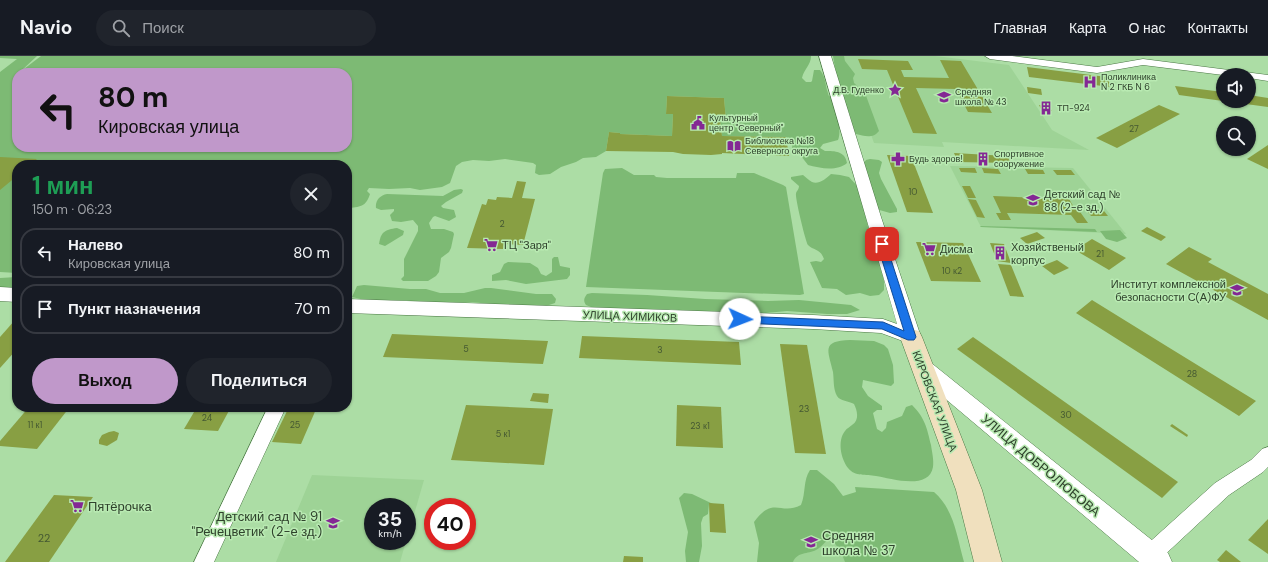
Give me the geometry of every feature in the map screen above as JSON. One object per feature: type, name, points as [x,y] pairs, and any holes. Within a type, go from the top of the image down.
[{"type":"main road","name":"КИРОВСКАЯ УЛИЦА","points":[[911,337],[969,490],[988,562]]},
{"type":"street","name":"КИРОВСКАЯ УЛИЦА","points":[[825,56],[873,217],[911,337]]},
{"type":"street","points":[[990,56],[1097,70],[1143,62],[1216,71]]},
{"type":"street","points":[[1256,76],[1268,78]]},
{"type":"street","points":[[0,294],[12,295]]},
{"type":"street","name":"УЛИЦА ХИМИКОВ","points":[[352,306],[883,326],[911,337]]},
{"type":"street","name":"УЛИЦА ДОБРОЛЮБОВА","points":[[923,368],[1154,558]]},
{"type":"street","points":[[204,562],[275,412]]},
{"type":"street","points":[[1154,558],[1222,488],[1257,466],[1268,455]]},
{"type":"shaded area","points":[[0,56],[37,56],[24,68],[12,68],[12,152],[352,152],[352,68],[25,68],[41,56],[811,56],[810,62],[802,78],[806,82],[811,82],[814,70],[820,70],[824,78],[828,95],[835,107],[839,125],[838,140],[823,144],[820,148],[825,151],[839,152],[844,156],[847,163],[838,168],[823,168],[808,165],[801,156],[794,153],[792,148],[793,141],[786,137],[722,136],[720,120],[726,120],[724,98],[667,96],[666,114],[673,114],[672,136],[620,134],[609,132],[606,151],[596,157],[583,158],[561,167],[550,174],[539,175],[535,173],[536,165],[533,163],[505,159],[489,161],[473,160],[462,162],[456,166],[450,183],[442,187],[420,190],[410,188],[369,188],[367,191],[370,194],[367,202],[362,206],[352,208],[352,160],[12,160],[12,273],[0,272],[0,72],[17,59],[0,58]]},
{"type":"shaded area","points":[[833,56],[844,56],[845,61],[855,74],[853,78],[854,83],[865,93],[879,131],[877,134],[862,136],[856,134],[840,85]]},
{"type":"shaded area","name":"Средняя школа № 43","points":[[843,56],[935,56],[1009,65],[1052,130],[1089,150],[942,142],[944,147],[874,143]]},
{"type":"shaded area","points":[[866,160],[879,160],[882,162],[879,173],[897,209],[897,212],[890,213],[876,209],[863,164]]},
{"type":"shaded area","name":"Детский сад № 88 (2-е зд.)","points":[[950,166],[1073,168],[1126,234],[981,227]]},
{"type":"shaded area","points":[[622,168],[634,175],[654,175],[656,177],[667,178],[736,178],[737,173],[754,173],[786,187],[804,294],[586,287],[603,173],[605,169]]},
{"type":"shaded area","points":[[831,174],[849,177],[860,189],[872,246],[881,264],[884,290],[879,295],[870,296],[860,293],[846,295],[837,289],[822,288],[810,262],[821,262],[824,259],[821,253],[808,245],[796,197],[799,186],[791,179],[791,177],[803,175],[812,182],[817,183],[824,180]]},
{"type":"shaded area","points":[[454,190],[463,190],[462,193],[441,206],[443,208],[454,210],[456,217],[449,221],[435,216],[429,223],[431,229],[444,229],[453,232],[454,234],[449,252],[441,258],[439,272],[428,281],[403,281],[401,279],[404,276],[404,259],[418,231],[418,226],[413,220],[401,222],[392,221],[390,215],[394,209],[381,210],[376,208],[378,199],[387,194],[443,196]]},
{"type":"shaded area","points":[[980,226],[1095,229],[1097,232],[981,227]]},
{"type":"shaded area","points":[[397,228],[404,231],[403,235],[385,246],[379,244],[381,236],[384,232]]},
{"type":"shaded area","points":[[1120,230],[1127,238],[1117,242],[1106,239],[1100,231]]},
{"type":"shaded area","points":[[554,257],[558,257],[560,266],[570,268],[570,275],[567,279],[526,284],[506,280],[492,281],[492,275],[500,272],[504,264],[508,262],[530,263],[538,268],[541,274],[546,276],[552,272],[552,259]]},
{"type":"shaded area","points":[[12,277],[12,288],[0,287],[0,278]]},
{"type":"shaded area","points":[[364,285],[426,289],[440,293],[464,293],[491,288],[536,294],[552,294],[556,299],[555,303],[546,306],[498,305],[472,302],[425,304],[406,300],[365,300],[352,297],[357,286]]},
{"type":"shaded area","points":[[592,293],[705,299],[768,301],[799,300],[851,305],[860,310],[847,314],[827,314],[787,311],[766,313],[702,313],[671,309],[596,309],[586,305],[584,302],[587,294]]},
{"type":"shaded area","points":[[850,340],[874,341],[884,345],[888,349],[893,365],[894,383],[891,386],[863,380],[862,387],[868,396],[882,406],[882,410],[877,410],[873,413],[877,429],[882,432],[886,428],[887,422],[902,416],[906,407],[912,405],[920,414],[928,433],[933,459],[933,467],[930,474],[924,479],[908,481],[872,475],[861,475],[851,471],[843,460],[841,440],[846,430],[855,423],[857,412],[854,404],[840,399],[837,396],[829,348],[834,342]]},
{"type":"shaded area","points":[[810,470],[817,470],[834,484],[843,496],[856,492],[855,487],[934,492],[946,507],[954,524],[964,562],[845,562],[841,552],[831,538],[816,550],[797,556],[793,562],[757,562],[759,543],[754,522],[761,514],[772,508],[794,508],[801,505],[804,496],[806,478]]},
{"type":"shaded area","name":"Детский сад № 91 \"Речецветик\" (2-е зд.)","points":[[312,475],[424,480],[416,508],[416,498],[364,498],[364,550],[403,550],[400,562],[276,562]]},
{"type":"shaded area","points":[[684,493],[692,494],[713,504],[709,504],[708,514],[703,517],[701,523],[702,546],[699,562],[686,562],[685,551],[688,532],[679,498]]},
{"type":"shaded area","points":[[854,521],[861,562],[766,562]]},
{"type":"building","points":[[858,59],[908,61],[913,70],[901,70],[904,77],[949,78],[940,60],[961,61],[992,113],[968,112],[956,89],[916,88],[937,134],[913,133],[887,70],[862,69]]},
{"type":"building","name":"Поликлиника N 2 ГКБ N 6","points":[[1027,67],[1107,77],[1111,87],[1029,77]]},
{"type":"building","points":[[1175,86],[1216,91],[1216,100],[1179,95]]},
{"type":"building","points":[[1027,87],[1041,89],[1042,95],[1028,93]]},
{"type":"building","points":[[667,96],[724,98],[726,120],[720,120],[722,136],[786,137],[789,156],[606,151],[609,132],[620,134],[672,136],[673,114],[666,114]]},
{"type":"building","points":[[1256,96],[1268,98],[1268,107],[1256,105]]},
{"type":"building","name":"ТП-924","points":[[1039,105],[1049,106],[1052,111],[1042,111]]},
{"type":"building","points":[[1159,105],[1180,114],[1117,148],[1096,138]]},
{"type":"building","points":[[1268,145],[1268,169],[1247,159],[1252,156],[1256,156],[1256,153]]},
{"type":"building","name":"Спортивное сооружение","points":[[954,153],[1007,156],[1011,163],[958,162]]},
{"type":"building","points":[[887,155],[911,156],[933,213],[907,212]]},
{"type":"building","points":[[0,157],[37,159],[12,160],[12,180],[0,190]]},
{"type":"building","points":[[959,168],[975,168],[977,173],[961,172]]},
{"type":"building","points":[[982,168],[998,169],[1001,174],[984,173]]},
{"type":"building","points":[[1025,169],[1043,170],[1045,174],[1028,174]]},
{"type":"building","points":[[1053,170],[1071,170],[1075,175],[1057,175]]},
{"type":"building","points":[[517,181],[526,182],[522,198],[535,199],[523,245],[504,244],[503,249],[467,248],[482,204],[486,205],[488,199],[496,200],[497,197],[512,198]]},
{"type":"building","points":[[962,186],[970,186],[976,198],[968,198]]},
{"type":"building","points":[[993,196],[1069,199],[1075,209],[1078,209],[1088,223],[1077,223],[1071,215],[1007,213],[1011,220],[1000,220],[996,213],[1001,213]]},
{"type":"building","points":[[968,199],[976,200],[985,218],[977,217]]},
{"type":"building","points":[[1087,211],[1104,211],[1108,216],[1091,216]]},
{"type":"building","points":[[1147,227],[1166,237],[1161,241],[1141,231]]},
{"type":"building","points":[[1037,232],[1045,238],[1027,244],[1020,238]]},
{"type":"building","points":[[1092,239],[1126,258],[1109,270],[1075,250]]},
{"type":"building","points":[[916,242],[963,243],[981,282],[931,281]]},
{"type":"building","name":"Хозяйственый корпус","points":[[990,243],[1004,244],[1011,263],[997,261]]},
{"type":"building","points":[[1189,247],[1212,259],[1208,262],[1268,294],[1268,320],[1166,264]]},
{"type":"building","points":[[1057,260],[1069,268],[1054,275],[1042,266]]},
{"type":"building","points":[[998,264],[1011,265],[1024,297],[1010,296]]},
{"type":"building","points":[[1092,300],[1256,401],[1239,416],[1076,313]]},
{"type":"building","points":[[12,323],[12,355],[0,368],[0,337]]},
{"type":"building","points":[[392,334],[548,341],[543,364],[383,357]]},
{"type":"building","points":[[582,336],[739,342],[741,365],[579,358]]},
{"type":"building","points":[[973,337],[1178,482],[1162,498],[957,349]]},
{"type":"building","points":[[780,344],[807,345],[826,454],[795,453]]},
{"type":"building","points":[[533,393],[549,394],[548,403],[530,401]]},
{"type":"building","points":[[466,405],[553,409],[544,465],[451,460]]},
{"type":"building","points":[[677,405],[721,407],[723,448],[676,446]]},
{"type":"building","points":[[25,412],[66,412],[37,449],[0,446],[0,441]]},
{"type":"building","points":[[194,412],[228,412],[218,431],[184,429]]},
{"type":"building","points":[[287,412],[315,412],[301,444],[272,442]]},
{"type":"building","points":[[1172,424],[1188,435],[1187,437],[1170,426]]},
{"type":"building","points":[[114,431],[119,433],[117,440],[107,446],[99,444],[99,440],[102,435]]},
{"type":"building","points":[[54,495],[93,497],[49,562],[5,562]]},
{"type":"building","points":[[709,503],[724,504],[726,533],[710,532]]},
{"type":"building","points":[[1268,519],[1268,554],[1248,540]]},
{"type":"building","points":[[1226,550],[1241,562],[1220,562],[1217,560]]},
{"type":"building","points":[[624,556],[643,557],[643,562],[623,562]]},
{"type":"place","name":"Поликлиника N 2 ГКБ N 6","points":[[1090,82]]},
{"type":"place","name":"Д.В. Гуденко","points":[[895,90]]},
{"type":"place","name":"Средняя школа № 43","points":[[944,97]]},
{"type":"place","name":"ТП-924","points":[[1046,108]]},
{"type":"place","name":"Культурный центр \"Северный\"","points":[[698,123]]},
{"type":"place","name":"Библиотека №18 Северного округа","points":[[734,146]]},
{"type":"place","name":"Будь здоров!","points":[[898,159]]},
{"type":"place","name":"Спортивное сооружение","points":[[983,159]]},
{"type":"place","name":"Детский сад № 88 (2-е зд.)","points":[[1033,200]]},
{"type":"place","name":"ТЦ \"Заря\"","points":[[491,245]]},
{"type":"place","name":"Дисма","points":[[929,249]]},
{"type":"place","name":"Хозяйственый корпус","points":[[1000,253]]},
{"type":"place","name":"Институт комплексной безопасности С(А)ФУ","points":[[1237,290]]},
{"type":"place","name":"Пятёрочка","points":[[77,506]]},
{"type":"place","name":"Детский сад № 91 \"Речецветик\" (2-е зд.)","points":[[333,523]]},
{"type":"place","name":"Средняя школа № 37","points":[[811,542]]},
{"type":"route","points":[[740,319],[883,326],[911,337],[882,244]]}]
